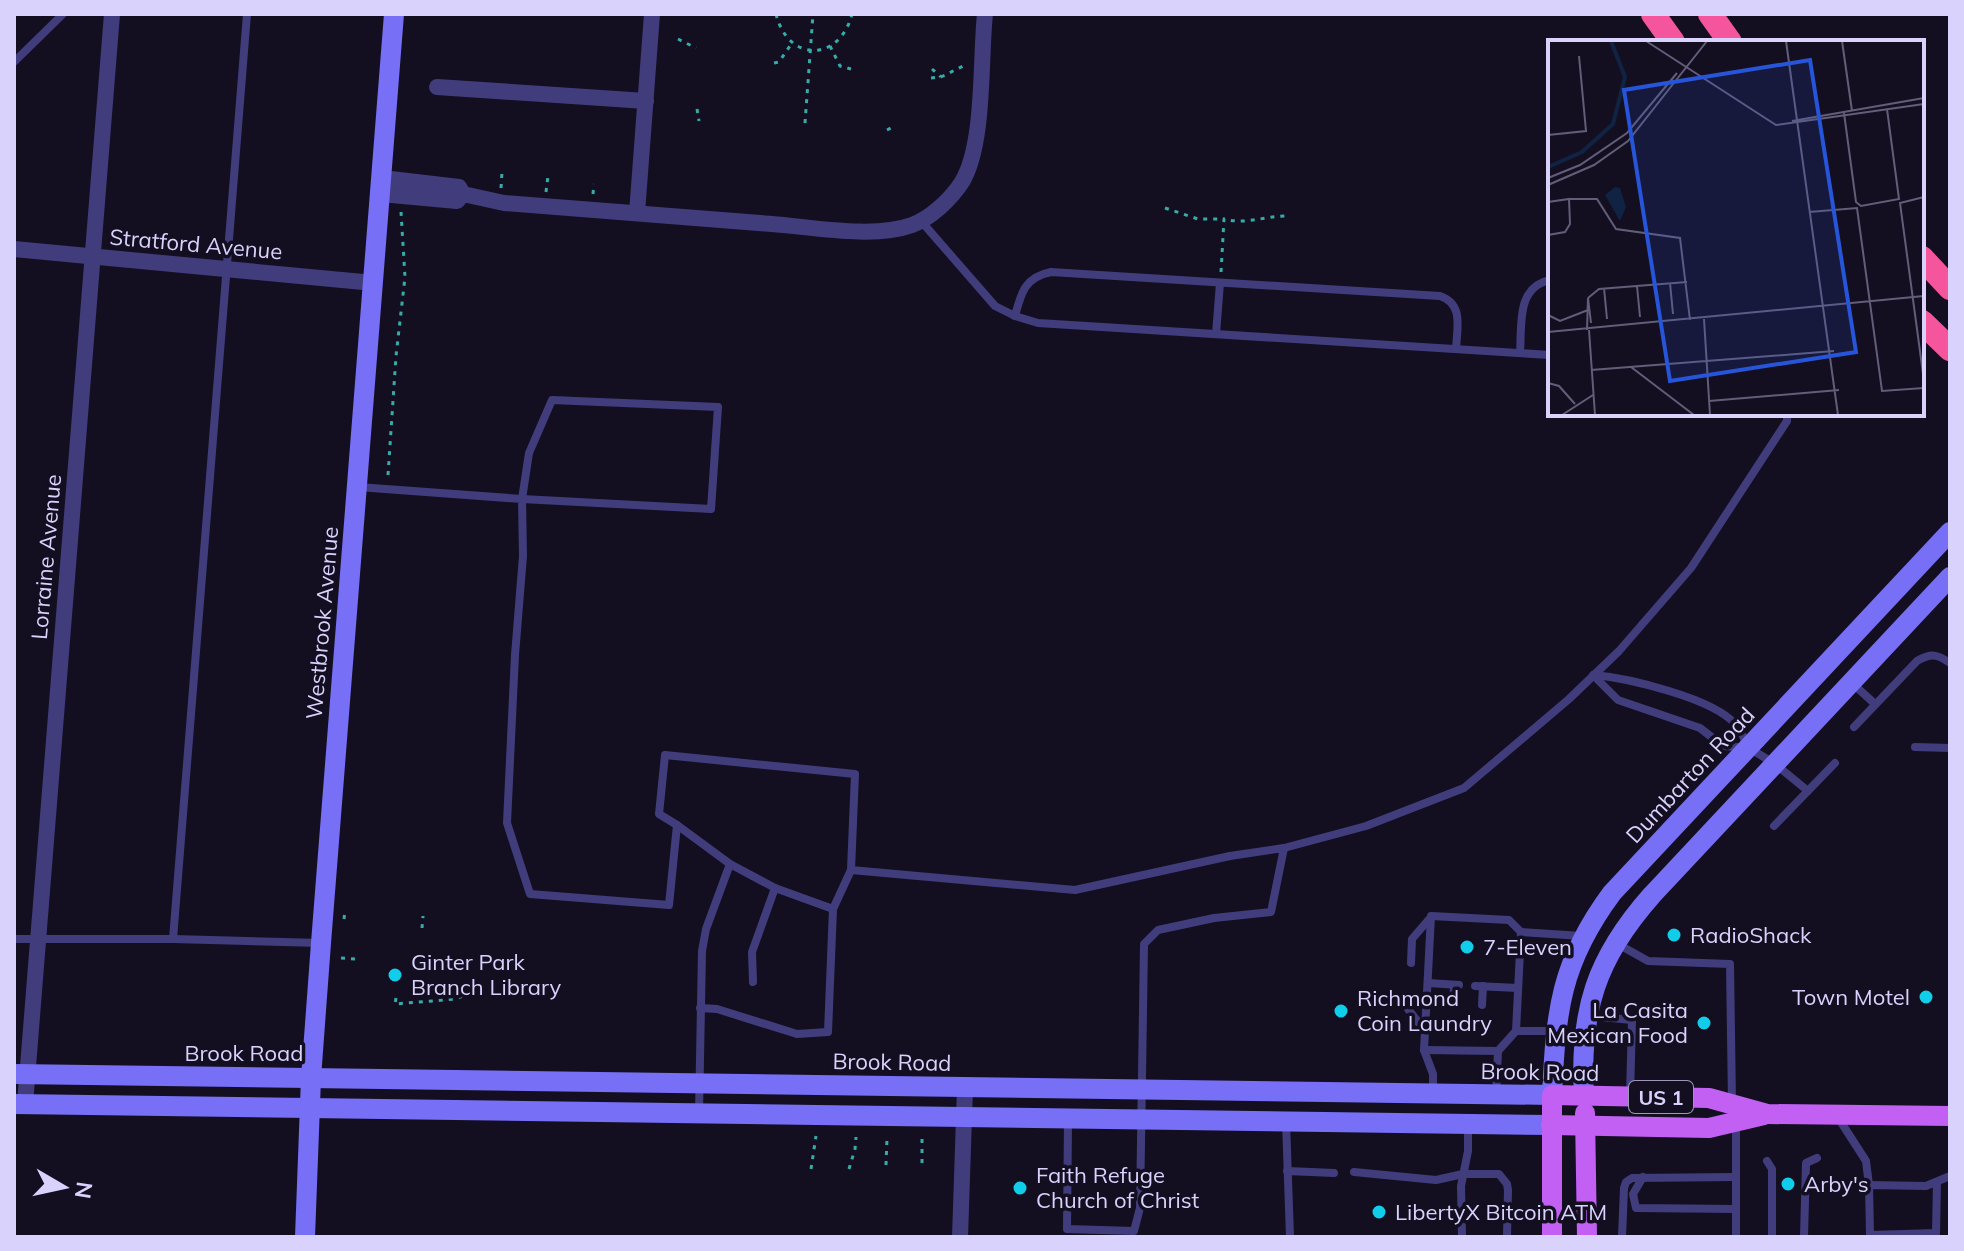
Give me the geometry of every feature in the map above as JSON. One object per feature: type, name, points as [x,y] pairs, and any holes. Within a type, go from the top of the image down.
[{"type":"highway","points":[[1653,14],[1672,40]]},
{"type":"highway","points":[[1710,14],[1729,40]]},
{"type":"highway","points":[[1924,260],[1950,288]]},
{"type":"highway","points":[[1924,324],[1950,349]]},
{"type":"main road","name":"Westbrook Avenue","points":[[305,1237],[311,1078],[394,14]]},
{"type":"main road","name":"Dumbarton Road","points":[[1552,1095],[1562,990],[1583,936],[1612,893],[1950,532]]},
{"type":"main road","points":[[1587,1237],[1583,1061],[1596,982],[1614,942],[1652,895],[1950,577]]},
{"type":"main road","name":"Brook Road","points":[[20,1074],[1709,1098],[1734,1113],[1950,1116]]},
{"type":"main road","points":[[1552,1095],[1552,1237]]},
{"type":"main road","name":"Brook Road","points":[[20,1104],[1709,1128],[1734,1113]]},
{"type":"street","name":"Lorraine Avenue","points":[[20,1104],[20,1074],[38,939],[112,14]]},
{"type":"street","points":[[637,213],[652,14]]},
{"type":"street","points":[[381,186],[459,187],[463,194],[504,203],[852,230],[894,228],[920,221],[955,191],[970,162],[977,122],[985,14]]},
{"type":"street","points":[[437,87],[646,101]]},
{"type":"street","name":"Stratford Avenue","points":[[14,249],[374,283]]},
{"type":"street","points":[[960,1237],[965,1088]]},
{"type":"lane","points":[[14,62],[63,14]]},
{"type":"lane","points":[[173,939],[247,14]]},
{"type":"lane","points":[[920,221],[995,306],[1015,316],[1051,324],[1548,355]]},
{"type":"lane","points":[[1015,316],[1022,289],[1031,280],[1051,272],[1440,296],[1454,304],[1457,312],[1456,349]]},
{"type":"lane","points":[[1520,353],[1524,301],[1535,284],[1548,281]]},
{"type":"lane","points":[[1216,334],[1220,283]]},
{"type":"lane","points":[[357,487],[522,499],[711,509],[718,407],[552,400],[529,453],[522,499],[523,556],[513,680],[507,823],[530,894],[669,905],[677,825]]},
{"type":"lane","points":[[851,870],[1075,890],[1230,856],[1284,848],[1366,826],[1464,788],[1569,699],[1619,651],[1691,568],[1787,421],[1787,416]]},
{"type":"lane","points":[[1854,727],[1917,661],[1927,655],[1939,655],[1950,663]]},
{"type":"lane","points":[[1593,675],[1628,678],[1708,707],[1736,724],[1749,748]]},
{"type":"lane","points":[[1593,675],[1618,700],[1692,724],[1709,733],[1723,746],[1749,748],[1808,791]]},
{"type":"lane","points":[[1851,683],[1875,704]]},
{"type":"lane","points":[[1915,747],[1950,748]]},
{"type":"lane","points":[[700,1008],[717,1009],[797,1034],[828,1032],[833,909],[851,870],[855,774],[665,755],[659,814],[730,864],[775,888],[833,909]]},
{"type":"lane","points":[[1774,826],[1835,763]]},
{"type":"lane","points":[[1068,1119],[1067,1229],[1134,1231],[1140,1208],[1144,944],[1158,930],[1214,918],[1271,912],[1284,848]]},
{"type":"lane","points":[[699,1113],[702,951],[706,929],[730,864]]},
{"type":"lane","points":[[753,982],[752,952],[775,888]]},
{"type":"lane","points":[[1431,916],[1509,920],[1521,932],[1583,936]]},
{"type":"lane","points":[[1411,963],[1412,939],[1431,916]]},
{"type":"lane","points":[[1431,916],[1424,1050],[1433,1074],[1433,1094]]},
{"type":"lane","points":[[1496,1095],[1498,1051],[1516,1031],[1521,932]]},
{"type":"lane","points":[[14,939],[321,943]]},
{"type":"lane","points":[[1614,942],[1648,961],[1730,964],[1736,1237]]},
{"type":"lane","points":[[1428,983],[1457,985],[1453,1004]]},
{"type":"lane","points":[[1482,1005],[1479,986],[1518,988]]},
{"type":"lane","points":[[1409,996],[1408,1009],[1425,1031]]},
{"type":"lane","points":[[1588,1016],[1632,1020],[1630,1097]]},
{"type":"lane","points":[[1516,1031],[1556,1031]]},
{"type":"lane","points":[[1450,1038],[1450,1050]]},
{"type":"lane","points":[[1479,1051],[1480,1039]]},
{"type":"lane","points":[[1424,1050],[1498,1051]]},
{"type":"lane","points":[[1837,1115],[1868,1167],[1870,1236],[1936,1235],[1937,1182]]},
{"type":"lane","points":[[1286,1122],[1290,1237]]},
{"type":"lane","points":[[1462,1237],[1468,1124]]},
{"type":"lane","points":[[1804,1237],[1806,1163],[1817,1158]]},
{"type":"lane","points":[[1767,1161],[1772,1169],[1772,1237]]},
{"type":"lane","points":[[1287,1171],[1334,1173]]},
{"type":"lane","points":[[1354,1172],[1436,1180],[1463,1174],[1499,1174],[1504,1178],[1508,1200],[1507,1237]]},
{"type":"lane","points":[[1869,1185],[1926,1186],[1950,1176]]},
{"type":"lane","points":[[1622,1237],[1622,1199],[1626,1182],[1643,1177],[1736,1177]]},
{"type":"lane","points":[[1643,1177],[1633,1194],[1636,1208],[1736,1209]]},
{"type":"path","points":[[776,14],[781,29],[792,43],[811,51],[830,46],[844,31],[852,14]]},
{"type":"path","points":[[805,123],[813,14]]},
{"type":"path","points":[[678,39],[696,48]]},
{"type":"path","points":[[774,63],[779,62],[792,43]]},
{"type":"path","points":[[830,46],[840,66],[851,69]]},
{"type":"path","points":[[931,78],[941,77],[965,65]]},
{"type":"path","points":[[932,69],[941,77]]},
{"type":"path","points":[[697,109],[699,121]]},
{"type":"path","points":[[887,130],[895,126]]},
{"type":"path","points":[[501,191],[502,172]]},
{"type":"path","points":[[546,194],[548,176]]},
{"type":"path","points":[[593,197],[594,184]]},
{"type":"path","points":[[388,473],[405,277],[400,208]]},
{"type":"path","points":[[1165,208],[1198,219],[1224,219],[1238,223],[1266,216],[1287,216]]},
{"type":"path","points":[[1220,283],[1224,219]]},
{"type":"path","points":[[344,919],[345,911]]},
{"type":"path","points":[[422,928],[423,916]]},
{"type":"path","points":[[341,958],[356,959]]},
{"type":"path","points":[[396,998],[395,1004],[452,1000],[479,988]]},
{"type":"path","points":[[811,1169],[816,1136]]},
{"type":"path","points":[[849,1169],[856,1137]]},
{"type":"path","points":[[886,1165],[887,1138]]},
{"type":"path","points":[[922,1138],[922,1163]]},
{"type":"place","name":"RadioShack","points":[[1674,935]]},
{"type":"place","name":"7-Eleven","points":[[1467,947]]},
{"type":"place","name":"Ginter Park Branch Library","points":[[395,975]]},
{"type":"place","name":"Town Motel","points":[[1926,997]]},
{"type":"place","name":"Richmond Coin Laundry","points":[[1341,1011]]},
{"type":"place","name":"La Casita Mexican Food","points":[[1704,1023]]},
{"type":"place","name":"Arby's","points":[[1788,1184]]},
{"type":"place","name":"Faith Refuge Church of Christ","points":[[1020,1188]]},
{"type":"place","name":"LibertyX Bitcoin ATM","points":[[1379,1212]]}]
